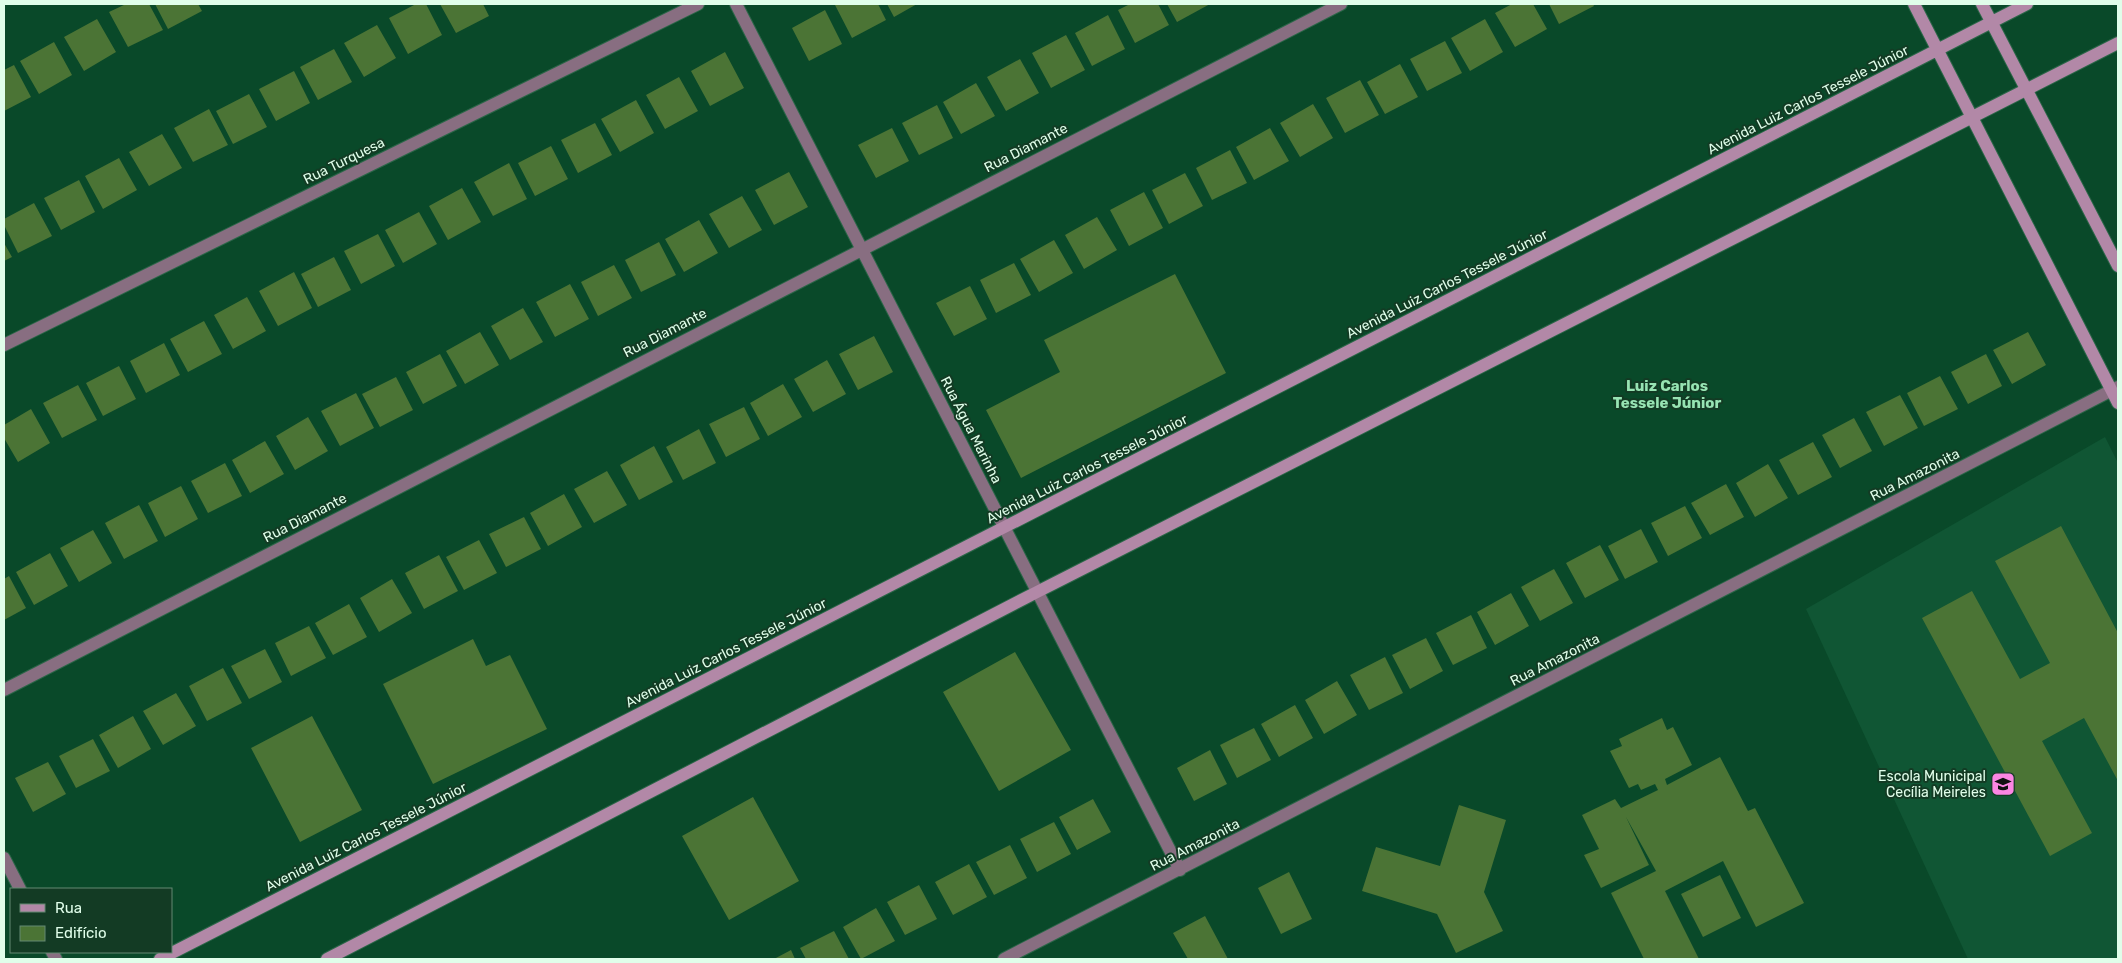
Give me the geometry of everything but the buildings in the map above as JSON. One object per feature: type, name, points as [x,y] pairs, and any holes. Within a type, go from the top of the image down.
[{"type":"street","name":"Rua Turquesa","points":[[4,345],[698,4]]},
{"type":"street","name":"Rua Água Marinha","points":[[736,4],[1180,870]]},
{"type":"street","name":"Rua Diamante","points":[[4,690],[1341,4]]},
{"type":"street","points":[[1914,4],[2115,388],[2118,403]]},
{"type":"street","points":[[1982,4],[2118,266]]},
{"type":"street","name":"Avenida Luiz Carlos Tessele Júnior","points":[[172,953],[2027,4]]},
{"type":"street","points":[[327,959],[1038,592],[2118,43]]},
{"type":"street","name":"Rua Amazonita","points":[[1004,959],[2115,388]]},
{"type":"street","points":[[4,858],[19,888]]},
{"type":"street","name":"Avenida Luiz Carlos Tessele Júnior","points":[[160,959],[172,953]]},
{"type":"shaded area","name":"Escola Municipal Cecília Meireles","points":[[2105,437],[2118,463],[2118,959],[1968,959],[1806,609]]},
{"type":"place","name":"Escola Municipal Cecília Meireles","points":[[2003,784]]},
{"type":"district","name":"Luiz Carlos Tessele Júnior","points":[[1667,394]]}]
